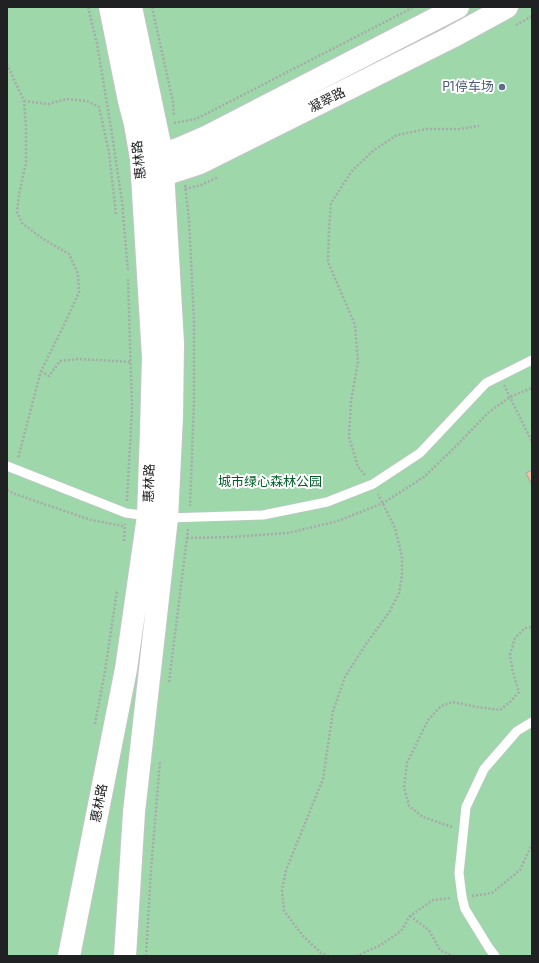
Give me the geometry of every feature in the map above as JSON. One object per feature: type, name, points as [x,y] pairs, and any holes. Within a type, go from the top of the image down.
[{"type":"main road","name":"惠林路","points":[[110,7],[129,101],[145,124],[163,165],[173,343],[172,416],[157,517],[134,812],[125,956]]},
{"type":"main road","name":"惠林路","points":[[69,956],[126,669],[144,546],[157,517],[152,432],[152,357],[141,160],[145,124],[131,7]]},
{"type":"main road","name":"凝翠路","points":[[142,182],[163,165],[178,149],[208,136],[458,7]]},
{"type":"main road","name":"凝翠路","points":[[141,160],[163,165],[200,163],[452,37],[507,7]]},
{"type":"lane","points":[[11,467],[126,513],[157,517],[263,515],[327,502],[373,484],[420,453],[486,383],[532,360]]},
{"type":"lane","points":[[495,956],[489,952],[465,909],[462,897],[459,873],[466,807],[484,769],[517,732],[532,722]]},
{"type":"path","name":"惠林路","points":[[88,7],[97,44],[122,201],[127,266],[132,408],[124,546]]},
{"type":"path","points":[[111,128],[145,124],[175,123],[196,119],[414,7]]},
{"type":"path","points":[[7,64],[24,101],[26,127],[26,163],[19,194],[17,212],[22,223],[43,239],[69,254],[78,274],[78,292],[65,323],[41,370],[11,467]]},
{"type":"path","points":[[24,101],[48,104],[67,99],[86,101],[99,107],[109,152],[116,215]]},
{"type":"path","points":[[329,956],[321,953],[303,936],[284,911],[282,890],[286,870],[323,778],[333,711],[345,677],[366,644],[390,611],[399,593],[402,576],[402,557],[395,528],[373,484],[358,467],[349,437],[351,401],[358,362],[355,325],[328,262],[331,203],[352,171],[374,150],[397,135],[427,129],[459,129],[479,126]]},
{"type":"path","points":[[41,370],[49,376],[60,361],[78,359],[131,362]]},
{"type":"path","points":[[500,376],[532,442]]},
{"type":"path","points":[[7,490],[91,520],[125,526]]},
{"type":"path","points":[[95,724],[105,671],[118,584]]},
{"type":"path","points":[[464,832],[423,816],[409,806],[404,787],[407,763],[428,720],[441,706],[453,702],[500,710],[511,701],[519,692],[513,672],[510,654],[515,638],[525,628],[532,627]]},
{"type":"path","points":[[356,956],[379,946],[401,931],[410,916],[433,900],[492,893],[520,870],[532,844]]},
{"type":"path","points":[[410,916],[430,930],[440,950],[453,956]]},
{"type":"green space","name":"城市绿心森林公园","points":[[7,7],[532,7],[532,956],[7,956]]},
{"type":"building","points":[[532,470],[532,485],[526,473]]},
{"type":"place","name":"P1停车场","points":[[502,87]]}]
